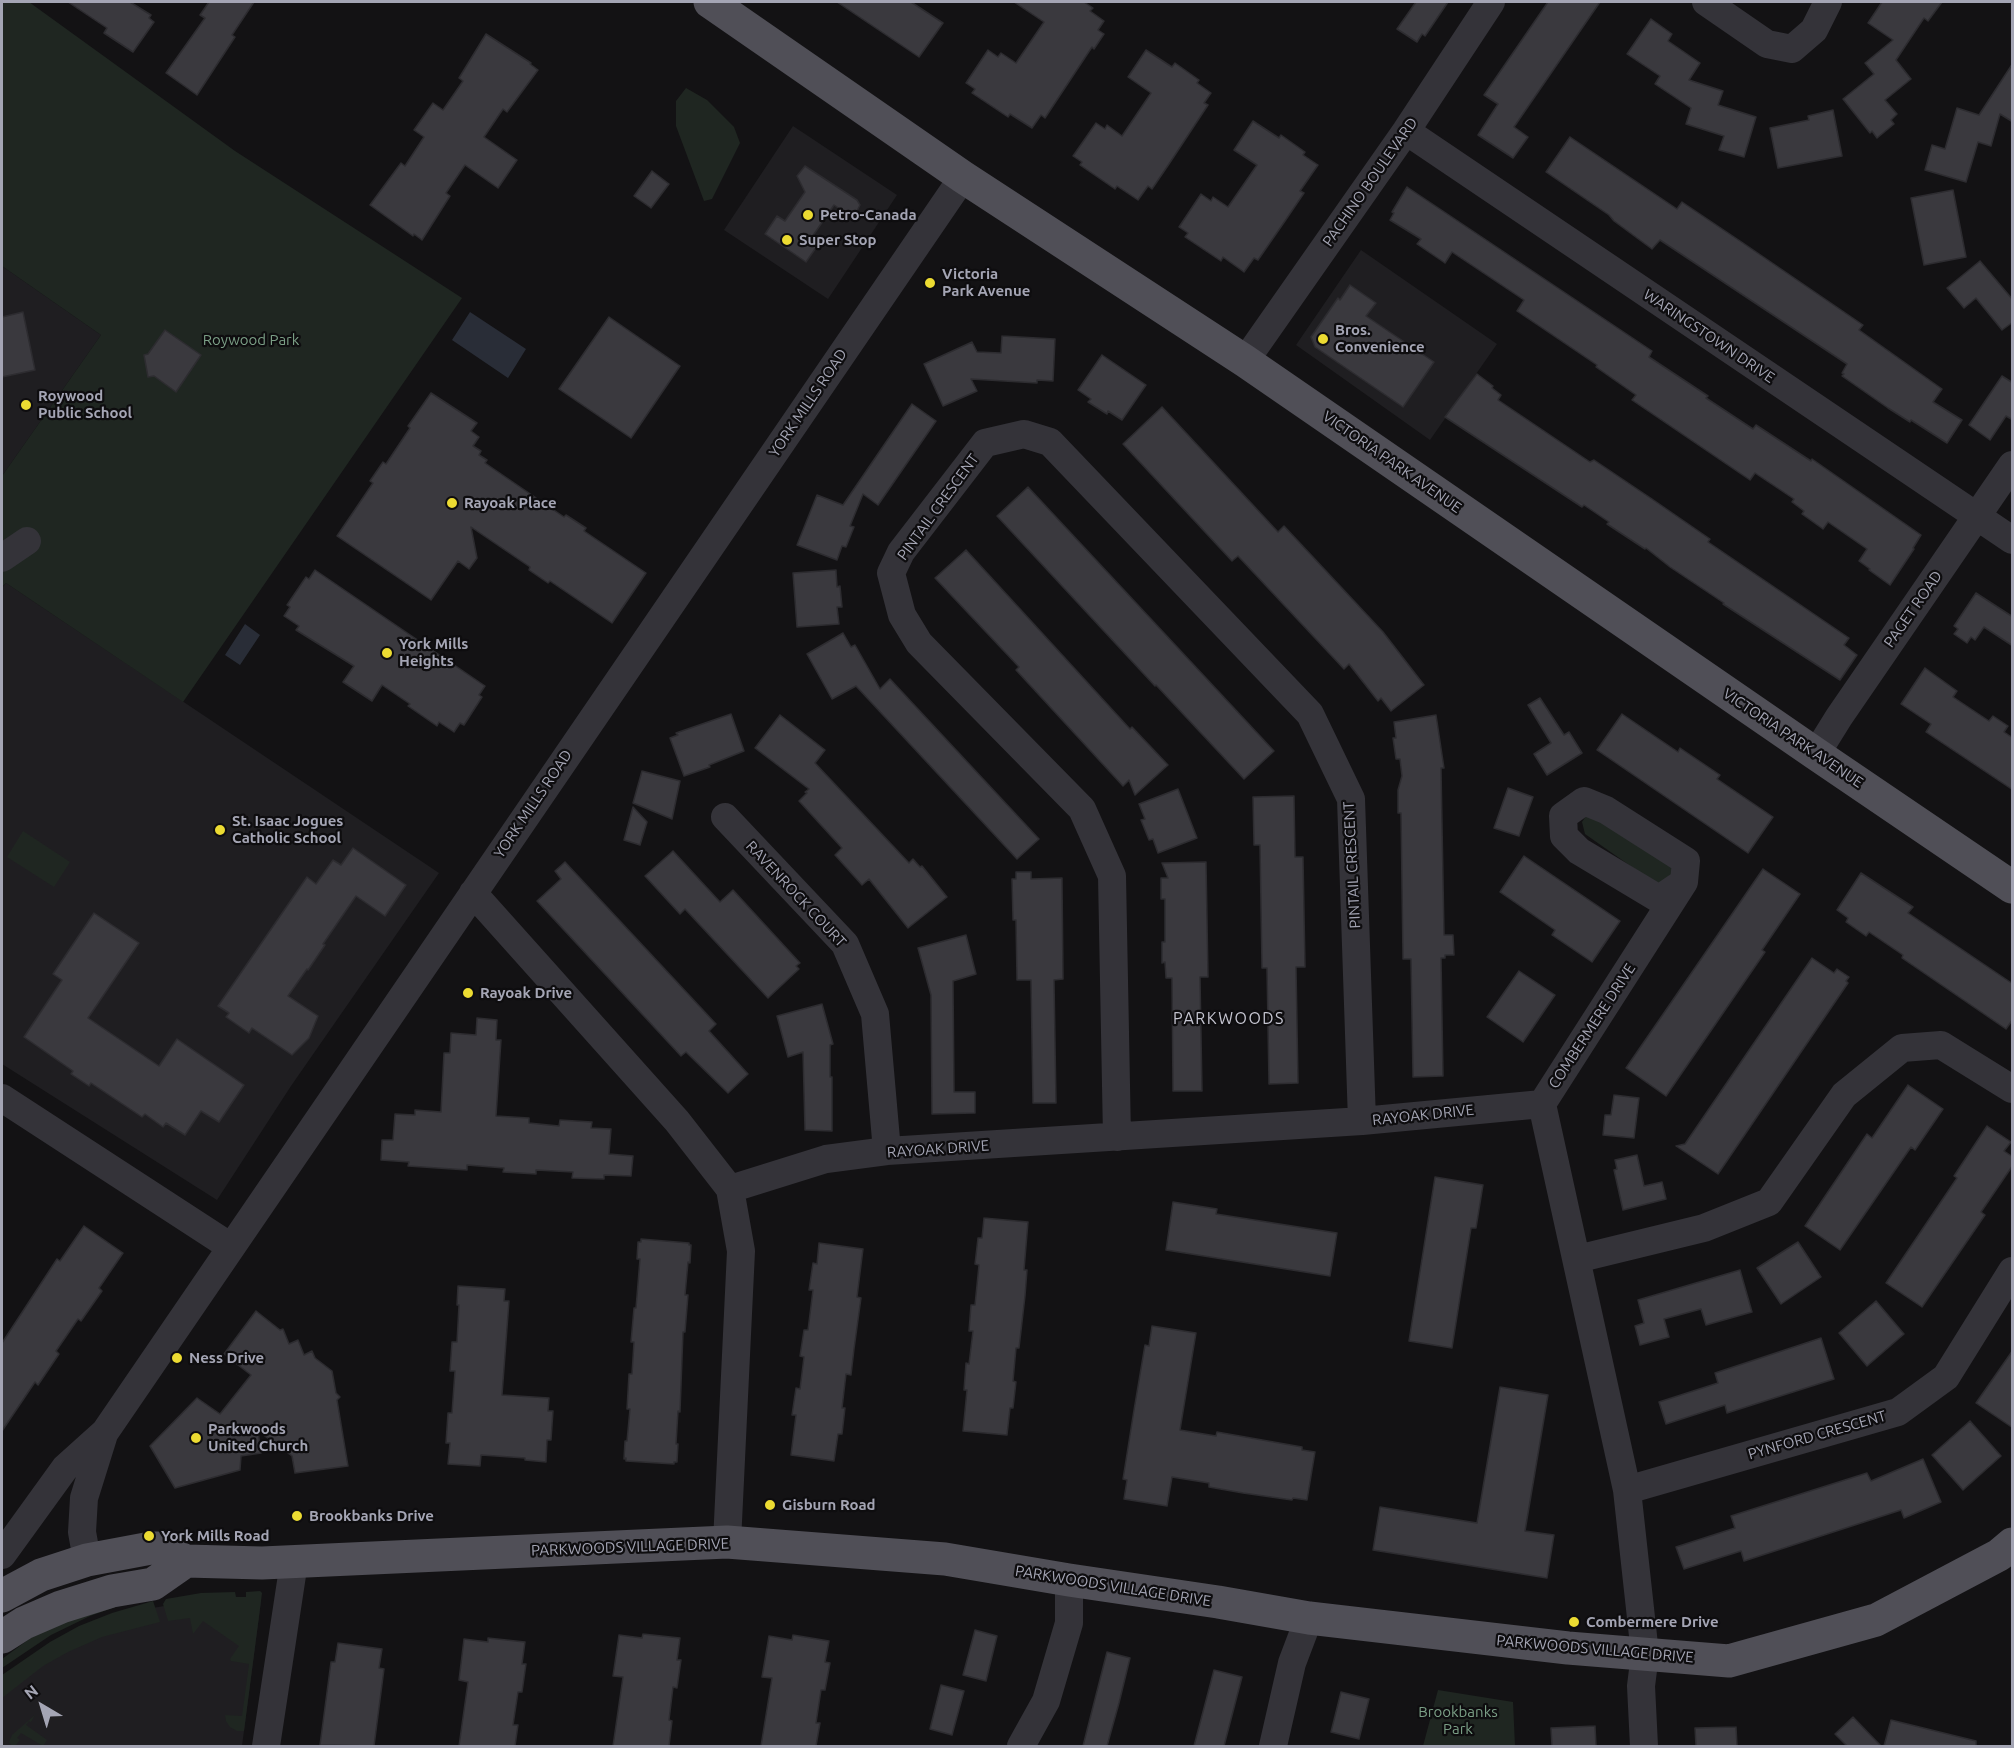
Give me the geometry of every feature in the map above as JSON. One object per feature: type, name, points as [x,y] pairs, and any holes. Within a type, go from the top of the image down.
[{"type":"main road","name":"VICTORIA PARK AVENUE","points":[[710,2],[963,177],[1245,361],[2013,887]]},
{"type":"main road","name":"PARKWOODS VILLAGE DRIVE","points":[[87,1560],[158,1548],[186,1561],[262,1563],[727,1542],[945,1559],[1309,1618],[1569,1648],[1729,1661],[1876,1620],[1999,1555],[2013,1544]]},
{"type":"main road","points":[[2,1596],[41,1575],[87,1560]]},
{"type":"main road","points":[[2,1624],[55,1593],[75,1575],[87,1560]]},
{"type":"main road","points":[[2,1637],[24,1623],[92,1597],[153,1584],[186,1561]]},
{"type":"street","name":"PACHINO BOULEVARD","points":[[1245,361],[1406,131],[1491,2]]},
{"type":"street","points":[[1706,2],[1767,44],[1792,49],[1814,30],[1828,2]]},
{"type":"street","name":"WARINGSTOWN DRIVE","points":[[1406,131],[2013,540]]},
{"type":"street","name":"YORK MILLS ROAD","points":[[2,1555],[65,1468],[105,1432],[963,177]]},
{"type":"street","name":"PINTAIL CRESCENT","points":[[1117,1137],[1112,876],[1082,809],[919,643],[902,615],[891,573],[901,552],[985,443],[1024,434],[1050,442],[1310,714],[1351,799],[1362,1121]]},
{"type":"street","name":"PAGET ROAD","points":[[1816,754],[1839,717],[2013,465]]},
{"type":"street","points":[[2,558],[27,542]]},
{"type":"street","name":"RAVENROCK COURT","points":[[725,817],[845,944],[875,1014],[887,1152]]},
{"type":"street","name":"COMBERMERE DRIVE","points":[[1644,1746],[1641,1686],[1645,1654],[1627,1490],[1542,1104],[1684,882]]},
{"type":"street","points":[[473,893],[677,1120],[730,1189],[741,1251],[727,1542]]},
{"type":"street","points":[[1577,1259],[1704,1228],[1769,1202],[1844,1095],[1902,1048],[1941,1045],[2013,1089]]},
{"type":"street","points":[[2,1098],[231,1247]]},
{"type":"street","name":"RAYOAK DRIVE","points":[[730,1189],[826,1160],[887,1152],[1362,1121],[1542,1104]]},
{"type":"street","name":"PYNFORD CRESCENT","points":[[1627,1490],[1898,1412],[1946,1377],[2013,1271]]},
{"type":"street","name":"YORK MILLS ROAD","points":[[87,1560],[82,1532],[84,1498],[105,1432]]},
{"type":"street","points":[[266,1746],[294,1562]]},
{"type":"street","points":[[1021,1746],[1046,1701],[1069,1623],[1069,1580]]},
{"type":"street","points":[[1273,1746],[1292,1663],[1309,1618]]},
{"type":"shaded area","points":[[793,126],[897,195],[828,299],[724,230]]},
{"type":"shaded area","points":[[1361,250],[1497,344],[1430,440],[1296,345]]},
{"type":"shaded area","name":"Roywood Public School","points":[[2,266],[101,335],[2,476]]},
{"type":"shaded area","points":[[470,312],[526,349],[508,378],[452,340]]},
{"type":"shaded area","name":"St. Isaac Jogues Catholic School","points":[[6,583],[439,873],[291,1086],[217,1200],[2,1064],[2,588]]},
{"type":"shaded area","points":[[245,624],[260,635],[240,665],[225,655]]},
{"type":"shaded area","points":[[261,1601],[242,1746],[2,1746],[2,1682],[129,1612],[176,1604]]},
{"type":"green space","name":"Roywood Park","points":[[2,2],[29,2],[235,151],[462,298],[183,702],[6,583],[2,587],[2,476],[101,335],[2,266]]},
{"type":"green space","points":[[686,88],[707,100],[734,127],[740,143],[712,199],[704,201],[676,126],[676,101]]},
{"type":"green space","points":[[1588,813],[1674,865],[1675,876],[1659,886],[1585,834],[1582,822]]},
{"type":"green space","points":[[23,831],[70,862],[54,887],[7,857]]},
{"type":"green space","points":[[260,1591],[262,1593],[244,1731],[237,1731],[230,1727],[225,1715],[242,1716],[249,1664],[230,1659],[239,1646],[203,1621],[193,1634],[190,1618],[168,1621],[163,1604],[166,1599],[201,1593],[235,1592],[236,1597],[246,1597],[246,1592]]},
{"type":"green space","points":[[153,1601],[160,1622],[102,1637],[68,1652],[43,1666],[2,1698],[2,1675],[50,1642],[79,1626]]},
{"type":"green space","points":[[121,1605],[90,1616],[51,1635],[2,1668],[2,1659],[32,1637],[71,1618]]},
{"type":"green space","name":"Brookbanks Park","points":[[1438,1690],[1513,1702],[1515,1746],[1423,1746]]},
{"type":"green space","points":[[35,1715],[26,1725],[47,1740],[43,1746],[21,1733],[17,1738],[20,1740],[12,1746],[9,1742],[12,1735]]},
{"type":"building","points":[[68,2],[130,2],[151,15],[149,18],[154,22],[133,52],[104,33],[107,28]]},
{"type":"building","points":[[209,2],[254,2],[232,35],[235,37],[197,95],[166,73],[205,18],[200,15]]},
{"type":"building","points":[[837,2],[911,2],[943,23],[919,57]]},
{"type":"building","points":[[1014,2],[1084,2],[1093,8],[1090,11],[1104,21],[1098,30],[1104,34],[1094,49],[1092,47],[1045,118],[1041,115],[1032,128],[1010,114],[1008,117],[972,93],[975,89],[966,83],[988,50],[998,57],[1001,53],[1016,63],[1044,22]]},
{"type":"building","points":[[1416,2],[1448,2],[1425,36],[1422,34],[1417,42],[1397,29]]},
{"type":"building","points":[[1548,2],[1600,2],[1514,127],[1528,137],[1513,158],[1478,135],[1498,104],[1484,95]]},
{"type":"building","points":[[1882,2],[1942,2],[1928,21],[1924,18],[1896,60],[1911,79],[1885,100],[1897,114],[1891,120],[1894,124],[1877,138],[1872,131],[1870,133],[1843,99],[1874,74],[1865,63],[1893,40],[1868,23]]},
{"type":"building","points":[[1651,19],[1672,34],[1668,41],[1700,63],[1689,80],[1723,91],[1718,105],[1756,117],[1744,157],[1719,150],[1724,136],[1686,124],[1691,108],[1655,84],[1660,76],[1627,54]]},
{"type":"building","points":[[486,34],[538,70],[507,112],[503,109],[484,137],[517,160],[498,188],[465,165],[446,193],[450,196],[422,240],[370,205],[401,163],[405,166],[424,137],[414,130],[433,103],[443,110],[463,81],[459,78]]},
{"type":"building","points":[[1146,50],[1172,67],[1175,63],[1199,80],[1197,83],[1211,93],[1204,103],[1208,105],[1152,189],[1148,186],[1138,200],[1117,186],[1115,189],[1080,165],[1082,162],[1073,156],[1096,123],[1105,129],[1107,125],[1122,136],[1151,93],[1128,77]]},
{"type":"building","points":[[2013,63],[2013,122],[2000,114],[1991,146],[1978,142],[1966,182],[1925,170],[1932,145],[1945,149],[1957,108],[1979,115]]},
{"type":"building","points":[[1833,110],[1842,156],[1778,168],[1770,128],[1809,120],[1808,116]]},
{"type":"building","points":[[1253,121],[1279,138],[1281,135],[1305,152],[1303,155],[1318,165],[1300,191],[1304,193],[1285,221],[1258,260],[1254,258],[1244,272],[1223,257],[1221,261],[1185,237],[1188,233],[1179,227],[1201,194],[1211,201],[1213,197],[1228,207],[1257,165],[1234,150]]},
{"type":"building","points":[[1570,137],[1677,209],[1682,202],[1743,243],[1863,325],[1859,330],[1942,389],[1933,402],[1962,420],[1947,443],[1888,408],[1842,376],[1847,364],[1660,240],[1652,249],[1609,215],[1546,172]]},
{"type":"building","name":"Petro-Canada","points":[[805,166],[857,200],[860,205],[856,213],[849,215],[834,205],[812,237],[820,242],[806,262],[765,234],[777,216],[785,221],[805,192],[797,176]]},
{"type":"building","points":[[652,171],[669,184],[651,208],[634,196]]},
{"type":"building","points":[[1407,187],[1652,351],[1649,357],[1708,396],[1706,398],[1753,429],[1756,425],[1811,461],[1812,459],[1921,535],[1890,585],[1859,561],[1867,549],[1828,522],[1823,529],[1802,514],[1804,511],[1792,502],[1794,499],[1755,473],[1750,480],[1632,400],[1636,395],[1596,367],[1597,365],[1517,311],[1524,300],[1452,252],[1445,263],[1417,244],[1421,239],[1390,220],[1394,213],[1392,212]]},
{"type":"building","points":[[1953,190],[1966,257],[1924,265],[1911,198]]},
{"type":"building","points":[[1980,261],[2013,300],[2013,322],[2002,330],[1976,298],[1964,308],[1947,288]]},
{"type":"building","points":[[1350,285],[1376,303],[1366,316],[1434,362],[1403,407],[1315,347],[1311,337],[1338,298],[1340,300]]},
{"type":"building","points":[[23,312],[35,370],[2,377],[2,317]]},
{"type":"building","points":[[609,317],[680,366],[631,438],[559,389]]},
{"type":"building","points":[[165,330],[201,355],[176,392],[154,376],[148,377],[144,355],[148,354]]},
{"type":"building","points":[[1002,336],[1055,339],[1053,381],[1037,380],[1037,383],[971,379],[977,391],[943,406],[924,364],[972,342],[977,352],[1001,353]]},
{"type":"building","points":[[1102,355],[1146,385],[1122,420],[1088,402],[1091,399],[1078,390]]},
{"type":"building","points":[[1477,374],[1501,395],[1498,400],[1590,462],[1594,460],[1652,499],[1710,539],[1708,542],[1849,638],[1844,645],[1857,655],[1840,680],[1723,604],[1646,548],[1607,524],[1609,522],[1584,505],[1582,507],[1445,417]]},
{"type":"building","points":[[2002,376],[2013,383],[2013,420],[2006,416],[1990,440],[1969,425]]},
{"type":"building","name":"Rayoak Place","points":[[431,393],[477,423],[471,431],[479,437],[473,446],[481,451],[479,455],[487,460],[485,463],[564,517],[566,515],[586,528],[584,531],[646,573],[612,623],[550,581],[548,583],[529,570],[530,567],[471,527],[477,558],[469,569],[458,561],[431,600],[337,536],[373,483],[370,481],[383,462],[386,464]]},
{"type":"building","points":[[912,404],[936,421],[878,505],[863,494],[850,526],[854,527],[846,547],[842,546],[837,560],[797,545],[817,495],[843,505]]},
{"type":"building","points":[[1162,407],[1278,532],[1284,526],[1383,632],[1424,685],[1391,711],[1381,698],[1378,701],[1349,664],[1344,669],[1238,556],[1232,561],[1123,444]]},
{"type":"building","points":[[1028,487],[1274,751],[1244,779],[997,516]]},
{"type":"building","points":[[966,550],[1130,729],[1132,727],[1168,765],[1135,795],[1129,780],[1123,786],[1016,670],[1019,667],[935,578]]},
{"type":"building","name":"York Mills Heights","points":[[315,570],[485,686],[479,695],[482,697],[464,725],[460,723],[454,732],[439,722],[437,726],[382,685],[372,701],[343,682],[354,666],[296,630],[299,626],[284,616],[290,607],[287,605],[306,577],[309,579]]},
{"type":"building","points":[[836,570],[842,607],[837,607],[839,624],[797,627],[793,573]]},
{"type":"building","points":[[1976,593],[2013,617],[2013,646],[1984,627],[1975,640],[1971,637],[1967,643],[1954,634],[1958,629],[1954,626]]},
{"type":"building","points":[[843,633],[851,647],[855,645],[880,689],[890,679],[1039,839],[1017,859],[856,686],[832,699],[807,654]]},
{"type":"building","points":[[1925,668],[1957,691],[1953,697],[1989,721],[1993,716],[2008,726],[2004,732],[2013,738],[2013,790],[1926,732],[1931,724],[1901,704]]},
{"type":"building","points":[[1540,698],[1564,735],[1569,732],[1582,753],[1547,775],[1534,754],[1551,743],[1528,705]]},
{"type":"building","points":[[731,714],[744,751],[684,776],[670,738],[678,735],[676,733]]},
{"type":"building","points":[[1622,714],[1678,752],[1680,748],[1720,775],[1717,779],[1773,817],[1748,853],[1597,750]]},
{"type":"building","points":[[780,715],[825,750],[815,763],[909,863],[913,859],[920,867],[922,866],[947,897],[908,928],[869,879],[862,885],[835,855],[842,848],[799,801],[809,789],[755,748]]},
{"type":"building","points":[[1436,715],[1444,768],[1441,768],[1444,935],[1453,935],[1454,955],[1445,955],[1445,958],[1441,958],[1443,1076],[1413,1077],[1411,959],[1403,959],[1401,813],[1398,813],[1398,790],[1402,776],[1400,759],[1396,759],[1393,738],[1396,738],[1394,722]]},
{"type":"building","points":[[642,771],[680,781],[672,819],[633,803]]},
{"type":"building","points":[[1508,788],[1533,797],[1519,836],[1494,828]]},
{"type":"building","points":[[1178,789],[1197,838],[1158,853],[1153,839],[1149,840],[1141,820],[1145,819],[1139,804]]},
{"type":"building","points":[[1294,796],[1295,857],[1303,857],[1305,967],[1296,967],[1298,1083],[1269,1084],[1267,968],[1262,968],[1260,845],[1254,845],[1253,797]]},
{"type":"building","points":[[633,807],[647,822],[640,845],[624,840]]},
{"type":"building","points":[[353,848],[406,885],[385,916],[356,896],[308,970],[288,996],[318,1016],[309,1038],[292,1055],[252,1028],[249,1033],[226,1017],[229,1013],[218,1006],[307,877],[316,884],[333,860],[341,865]]},
{"type":"building","points":[[673,851],[720,902],[733,890],[800,963],[796,966],[799,969],[768,998],[685,909],[680,914],[645,876]]},
{"type":"building","points":[[1524,856],[1620,921],[1592,962],[1552,935],[1555,930],[1500,892]]},
{"type":"building","points":[[565,862],[716,1024],[709,1031],[748,1074],[728,1093],[686,1052],[681,1056],[537,901],[561,879],[555,871]]},
{"type":"building","points":[[1206,862],[1208,977],[1200,977],[1202,1091],[1173,1091],[1172,978],[1166,978],[1165,962],[1162,963],[1162,942],[1165,942],[1165,899],[1161,899],[1161,878],[1168,878],[1162,863]]},
{"type":"building","points":[[1763,869],[1800,894],[1762,950],[1765,952],[1666,1096],[1626,1068]]},
{"type":"building","points":[[1016,872],[1031,872],[1031,879],[1062,878],[1063,979],[1054,980],[1056,1103],[1033,1103],[1031,980],[1017,980],[1016,920],[1013,920],[1012,879],[1016,879]]},
{"type":"building","points":[[1861,873],[1913,907],[1908,913],[2013,984],[2013,1019],[2006,1029],[1902,958],[1903,955],[1869,932],[1866,936],[1846,922],[1848,918],[1837,910]]},
{"type":"building","points":[[94,913],[139,943],[88,1018],[159,1066],[177,1039],[244,1085],[219,1122],[201,1111],[185,1135],[166,1123],[163,1127],[145,1114],[142,1117],[91,1083],[89,1086],[71,1074],[73,1071],[24,1037],[62,980],[53,974]]},
{"type":"building","points":[[966,935],[976,974],[953,981],[954,1092],[975,1092],[975,1113],[932,1114],[931,995],[918,948]]},
{"type":"building","points":[[1812,958],[1834,973],[1837,969],[1849,977],[1846,981],[1848,983],[1718,1174],[1676,1146],[1685,1144]]},
{"type":"building","points":[[1519,971],[1555,995],[1523,1042],[1487,1017]]},
{"type":"building","points":[[822,1004],[833,1044],[830,1045],[832,1131],[805,1130],[803,1052],[788,1057],[777,1016]]},
{"type":"building","points":[[477,1018],[497,1020],[496,1040],[501,1040],[496,1116],[529,1118],[529,1123],[559,1126],[560,1120],[592,1122],[591,1128],[611,1129],[609,1154],[633,1156],[631,1176],[604,1175],[604,1179],[572,1178],[573,1172],[536,1170],[536,1174],[503,1172],[504,1168],[467,1165],[467,1170],[408,1166],[409,1162],[381,1160],[382,1140],[393,1140],[395,1114],[415,1115],[415,1110],[441,1112],[444,1053],[450,1053],[451,1033],[476,1035]]},
{"type":"building","points":[[1908,1085],[1943,1109],[1915,1150],[1911,1147],[1840,1250],[1805,1226],[1867,1134],[1872,1138]]},
{"type":"building","points":[[1614,1095],[1639,1098],[1634,1138],[1603,1135],[1605,1115],[1611,1115]]},
{"type":"building","points":[[1987,1126],[2011,1142],[2004,1151],[2013,1157],[2013,1165],[1981,1212],[1985,1215],[1922,1307],[1886,1283],[1957,1178],[1954,1176]]},
{"type":"building","points":[[1637,1155],[1644,1186],[1662,1182],[1666,1199],[1623,1210],[1614,1170],[1617,1169],[1615,1160]]},
{"type":"building","points":[[1435,1177],[1483,1185],[1476,1228],[1471,1228],[1452,1348],[1409,1341]]},
{"type":"building","points":[[1173,1202],[1217,1209],[1216,1214],[1337,1233],[1330,1276],[1166,1250]]},
{"type":"building","points":[[984,1218],[1028,1222],[1024,1270],[1027,1270],[1025,1296],[1019,1348],[1016,1348],[1013,1408],[1010,1408],[1007,1435],[963,1431],[967,1390],[964,1390],[966,1363],[969,1364],[973,1331],[969,1331],[971,1305],[975,1305],[979,1265],[975,1264],[978,1238],[982,1238]]},
{"type":"building","points":[[84,1226],[123,1253],[99,1288],[102,1291],[81,1321],[78,1319],[56,1351],[59,1354],[38,1385],[35,1382],[2,1431],[2,1343],[57,1259],[60,1261]]},
{"type":"building","points":[[641,1239],[691,1245],[685,1295],[688,1295],[685,1332],[683,1332],[680,1412],[678,1411],[676,1444],[678,1444],[677,1462],[674,1464],[624,1459],[630,1409],[627,1409],[629,1374],[632,1374],[634,1342],[631,1342],[640,1259],[637,1259],[638,1242],[641,1242]]},
{"type":"building","points":[[1798,1242],[1821,1277],[1781,1304],[1757,1268]]},
{"type":"building","points":[[819,1243],[863,1249],[857,1297],[861,1298],[851,1375],[846,1374],[842,1434],[838,1434],[834,1461],[791,1455],[796,1415],[792,1415],[796,1388],[800,1389],[804,1357],[800,1356],[804,1330],[808,1330],[813,1290],[809,1290],[813,1263],[817,1264]]},
{"type":"building","points":[[1740,1270],[1752,1312],[1706,1325],[1701,1309],[1664,1319],[1669,1337],[1640,1345],[1635,1326],[1644,1323],[1638,1300]]},
{"type":"building","points":[[458,1286],[505,1289],[504,1301],[509,1301],[502,1395],[549,1398],[548,1411],[553,1411],[551,1440],[547,1440],[546,1462],[481,1455],[480,1466],[448,1464],[450,1443],[446,1443],[448,1413],[452,1413],[455,1371],[450,1371],[452,1342],[457,1342]]},
{"type":"building","points":[[1876,1301],[1904,1334],[1867,1366],[1839,1333]]},
{"type":"building","points":[[256,1311],[280,1330],[283,1329],[289,1344],[298,1340],[304,1355],[312,1351],[315,1358],[332,1371],[336,1393],[340,1397],[337,1400],[348,1466],[295,1473],[292,1456],[258,1431],[261,1453],[241,1456],[240,1470],[175,1488],[150,1446],[197,1398],[220,1414],[251,1375],[224,1354]]},
{"type":"building","points":[[1152,1326],[1196,1333],[1180,1430],[1216,1436],[1217,1432],[1302,1447],[1302,1450],[1315,1452],[1307,1500],[1243,1493],[1209,1487],[1209,1483],[1172,1477],[1167,1506],[1124,1499],[1127,1480],[1123,1479],[1134,1410],[1145,1345],[1149,1346]]},
{"type":"building","points":[[1821,1338],[1834,1379],[1727,1413],[1725,1405],[1666,1424],[1659,1402],[1718,1383],[1715,1373]]},
{"type":"building","points":[[2013,1350],[2013,1428],[1976,1403]]},
{"type":"building","points":[[1500,1387],[1548,1395],[1525,1531],[1554,1535],[1547,1578],[1373,1550],[1380,1507],[1477,1523]]},
{"type":"building","points":[[1970,1421],[2001,1456],[1963,1490],[1932,1455]]},
{"type":"building","points":[[1923,1459],[1941,1502],[1904,1518],[1901,1510],[1744,1561],[1741,1551],[1684,1569],[1676,1547],[1735,1528],[1731,1516],[1867,1473],[1871,1481]]},
{"type":"building","points":[[975,1630],[997,1636],[986,1681],[963,1675]]},
{"type":"building","points":[[643,1634],[680,1638],[677,1660],[681,1660],[677,1688],[673,1687],[669,1746],[613,1746],[623,1677],[613,1676],[619,1635],[642,1638]]},
{"type":"building","points":[[793,1635],[829,1641],[825,1662],[830,1663],[825,1690],[821,1690],[816,1723],[820,1723],[816,1746],[761,1746],[772,1678],[762,1677],[769,1636],[792,1640]]},
{"type":"building","points":[[488,1638],[525,1642],[522,1664],[526,1664],[522,1692],[518,1692],[513,1725],[518,1725],[515,1746],[459,1746],[468,1682],[459,1680],[464,1639],[488,1642]]},
{"type":"building","points":[[338,1643],[382,1649],[379,1668],[384,1669],[374,1746],[320,1745],[331,1662],[335,1662]]},
{"type":"building","points":[[1107,1652],[1130,1658],[1119,1703],[1107,1746],[1083,1746]]},
{"type":"building","points":[[1214,1670],[1242,1677],[1224,1746],[1194,1746]]},
{"type":"building","points":[[941,1685],[964,1691],[952,1735],[930,1729]]},
{"type":"building","points":[[1341,1692],[1369,1699],[1359,1739],[1331,1732]]},
{"type":"building","points":[[1853,1717],[1881,1746],[1847,1746],[1835,1734]]},
{"type":"building","points":[[1891,1720],[1976,1741],[1976,1746],[1884,1746]]},
{"type":"building","points":[[1595,1726],[1596,1746],[1552,1746],[1551,1728]]},
{"type":"building","points":[[1736,1727],[1737,1746],[1696,1746],[1695,1728]]},
{"type":"place","name":"Petro-Canada","points":[[808,215]]},
{"type":"place","name":"Super Stop","points":[[787,240]]},
{"type":"place","name":"Victoria Park Avenue","points":[[930,283]]},
{"type":"place","name":"Bros. Convenience","points":[[1323,339]]},
{"type":"place","name":"Roywood Public School","points":[[26,405]]},
{"type":"place","name":"Rayoak Place","points":[[452,503]]},
{"type":"place","name":"York Mills Heights","points":[[387,653]]},
{"type":"place","name":"St. Isaac Jogues Catholic School","points":[[220,830]]},
{"type":"place","name":"Rayoak Drive","points":[[468,993]]},
{"type":"place","name":"Ness Drive","points":[[177,1358]]},
{"type":"place","name":"Parkwoods United Church","points":[[196,1438]]},
{"type":"place","name":"Gisburn Road","points":[[770,1505]]},
{"type":"place","name":"Brookbanks Drive","points":[[297,1516]]},
{"type":"place","name":"York Mills Road","points":[[149,1536]]},
{"type":"place","name":"Combermere Drive","points":[[1574,1622]]},
{"type":"district","name":"PARKWOODS","points":[[1229,1019]]}]
